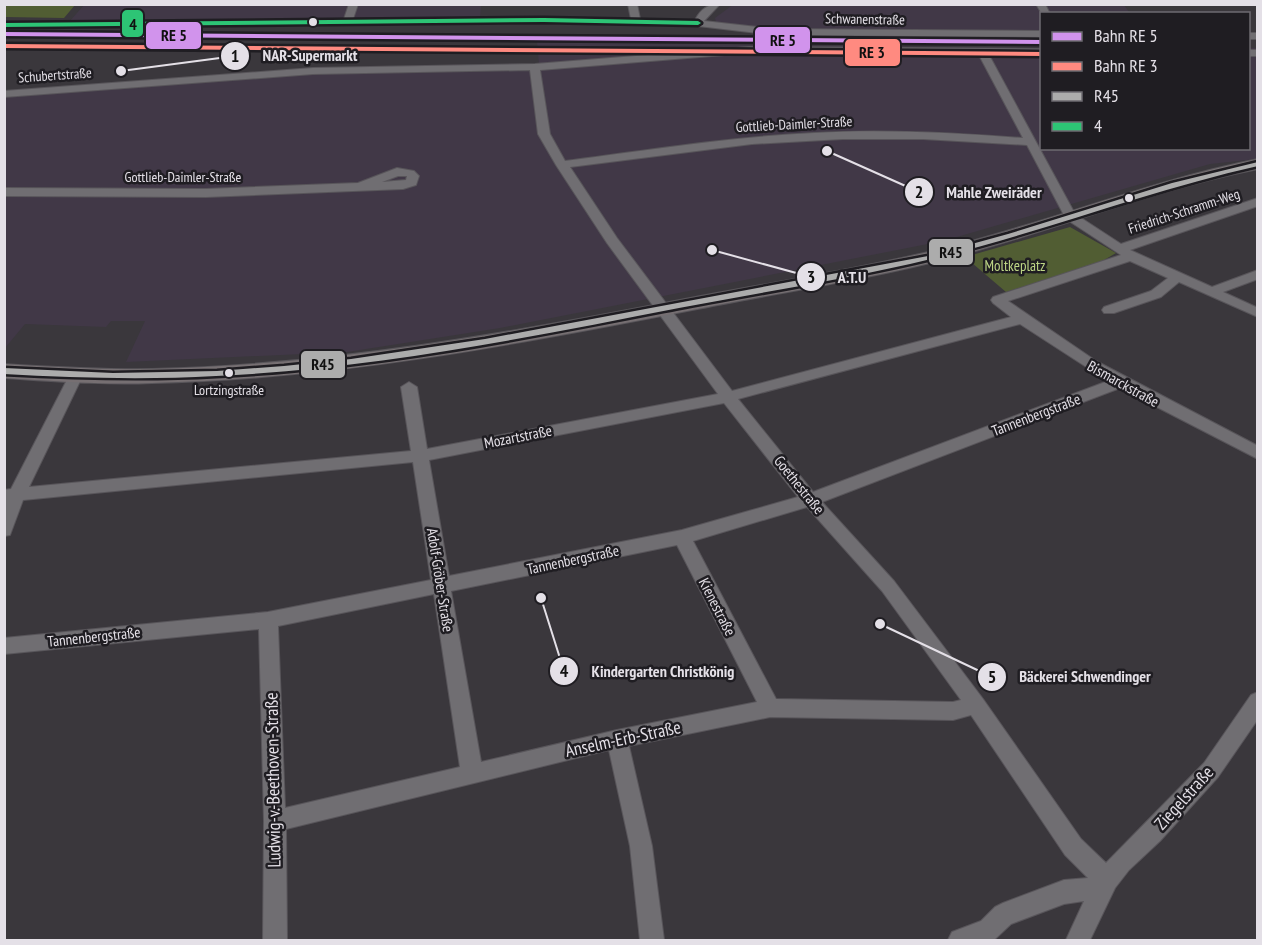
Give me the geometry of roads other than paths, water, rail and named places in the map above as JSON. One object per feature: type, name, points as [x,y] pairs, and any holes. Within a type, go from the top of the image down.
[{"type":"main road","points":[[4,371],[158,376],[312,367],[424,351],[663,310],[940,255],[1208,174],[1257,164]]},
{"type":"street","points":[[346,23],[354,4]]},
{"type":"street","points":[[632,4],[636,22]]},
{"type":"street","points":[[698,22],[703,14],[716,4]]},
{"type":"street","name":"Schwanenstraße","points":[[4,25],[544,20],[698,22],[774,32],[1040,34]]},
{"type":"street","name":"Schubertstraße","points":[[4,94],[313,71],[535,67],[756,50],[1040,52]]},
{"type":"street","points":[[982,51],[1070,216],[1131,256],[1257,313]]},
{"type":"street","name":"Goethestraße","points":[[535,67],[544,134],[612,240],[728,397],[810,500],[888,586],[976,705],[1073,847],[1104,884]]},
{"type":"street","name":"Gottlieb-Daimler-Straße","points":[[562,165],[711,145],[797,137],[891,135],[1030,141]]},
{"type":"street","name":"Gottlieb-Daimler-Straße","points":[[4,192],[206,193],[362,186]]},
{"type":"street","name":"Friedrich-Schramm-Weg","points":[[1119,249],[1257,202]]},
{"type":"street","name":"Bismarckstraße","points":[[1131,256],[998,300],[1063,349],[1119,383],[1257,453]]},
{"type":"street","points":[[1212,292],[1257,274]]},
{"type":"street","points":[[1109,310],[1156,294],[1177,277]]},
{"type":"street","name":"Mozartstraße","points":[[10,496],[419,456],[728,397],[1021,319]]},
{"type":"street","points":[[4,530],[10,496],[76,375]]},
{"type":"street","name":"Tannenbergstraße","points":[[4,646],[268,620],[682,537],[810,500],[1119,383]]},
{"type":"street","name":"Adolf-Gröber-Straße","points":[[409,387],[472,774]]},
{"type":"street","name":"Kienestraße","points":[[682,537],[770,708]]},
{"type":"street","name":"Ludwig-v.-Beethoven-Straße","points":[[268,620],[275,821],[275,940]]},
{"type":"street","name":"Ziegelstraße","points":[[1078,940],[1104,884],[1121,862],[1152,833],[1211,770],[1257,701]]},
{"type":"street","name":"Anselm-Erb-Straße","points":[[275,821],[617,739],[770,708],[953,711],[976,705]]},
{"type":"street","points":[[617,739],[641,846],[652,940]]},
{"type":"street","points":[[960,940],[988,931],[1003,915],[1064,892],[1104,884]]},
{"type":"place","name":"NAR-Supermarkt","points":[[121,71]]},
{"type":"place","name":"Mahle Zweiräder","points":[[827,151]]},
{"type":"place","name":"A.T.U","points":[[712,250]]},
{"type":"place","name":"Lortzingstraße","points":[[229,373]]},
{"type":"place","name":"Kindergarten Christkönig","points":[[541,598]]},
{"type":"place","name":"Bäckerei Schwendinger","points":[[880,624]]},
{"type":"park label","name":"Moltkeplatz","points":[[1015,266]]}]
